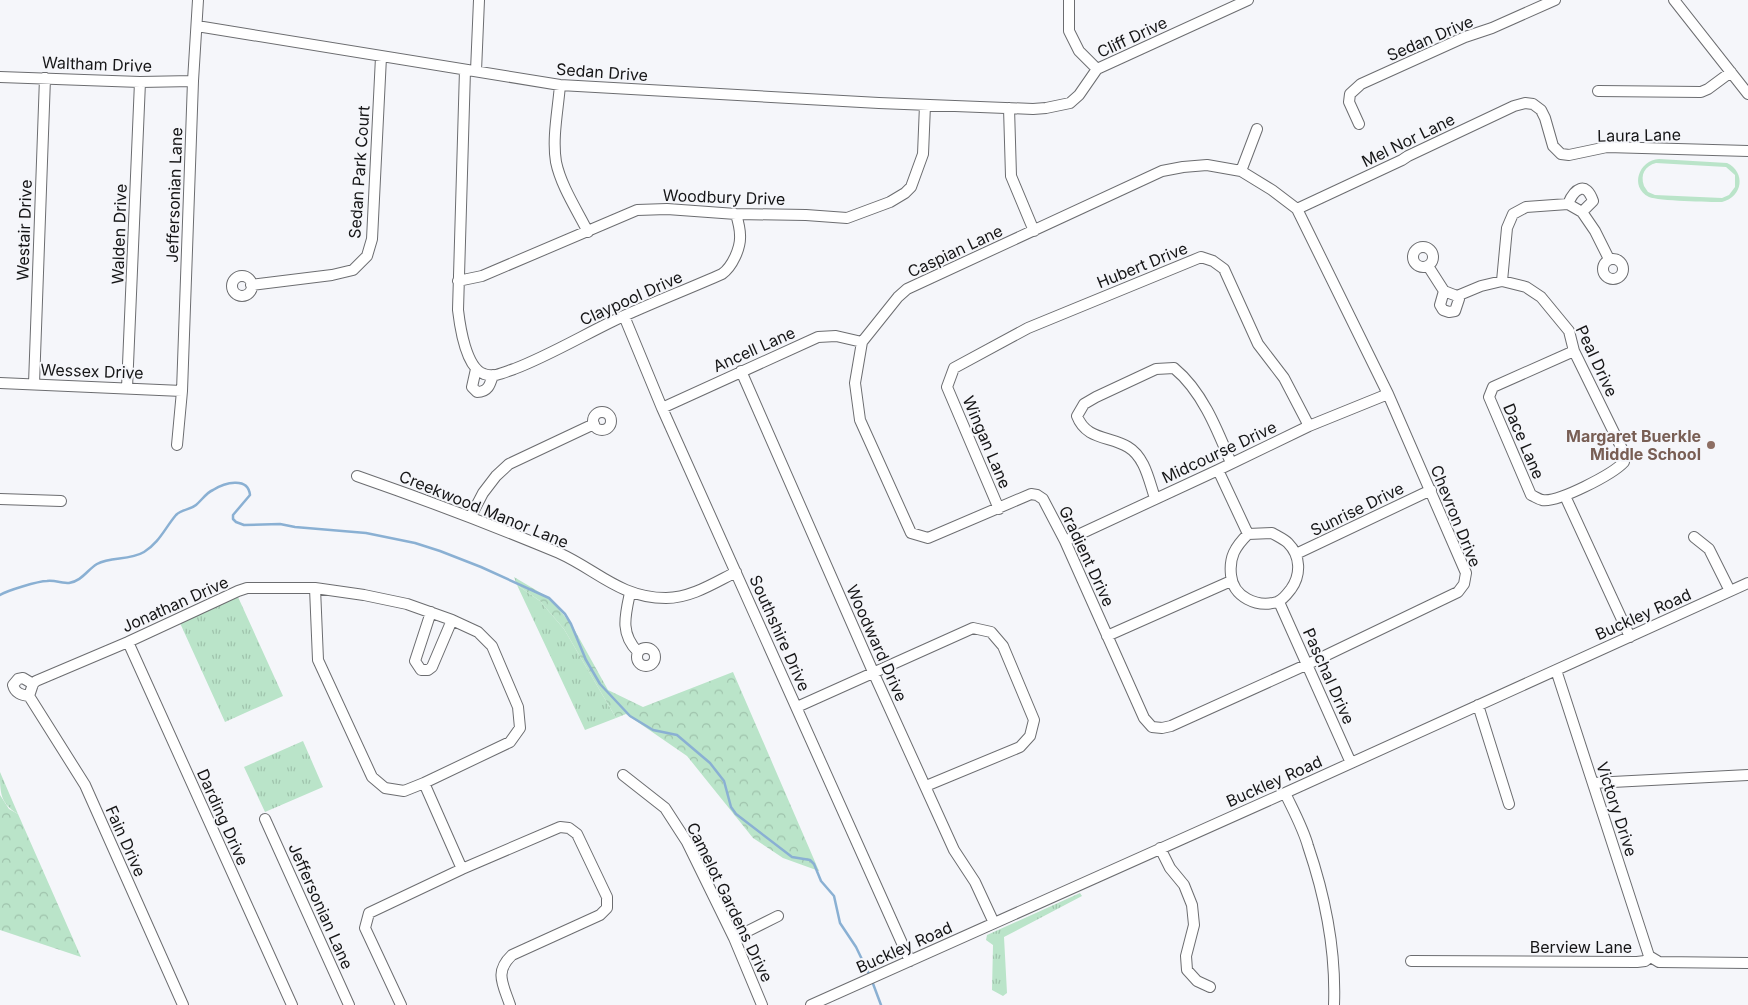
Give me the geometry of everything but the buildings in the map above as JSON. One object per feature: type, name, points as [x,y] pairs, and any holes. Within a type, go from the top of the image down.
[{"type":"street","name":"Jeffersonian Lane","points":[[177,445],[182,391],[193,81],[198,0]]},
{"type":"street","points":[[476,71],[479,0]]},
{"type":"street","points":[[1069,0],[1069,31],[1079,51],[1096,69]]},
{"type":"street","name":"Cliff Drive","points":[[1009,108],[1046,108],[1070,103],[1079,96],[1096,69],[1248,0]]},
{"type":"street","name":"Sedan Drive","points":[[1360,124],[1349,102],[1350,94],[1361,84],[1464,37],[1492,28],[1554,0]]},
{"type":"street","points":[[1674,0],[1748,94]]},
{"type":"street","name":"Sedan Drive","points":[[197,26],[560,86],[1009,108]]},
{"type":"street","name":"Sedan Park Court","points":[[252,285],[332,275],[353,270],[366,256],[372,239],[380,57]]},
{"type":"street","name":"Claypool Drive","points":[[465,70],[458,281],[460,329],[468,354],[476,369],[472,387],[477,392],[483,392],[489,388],[493,376],[516,368],[624,316],[728,270],[733,264],[741,236],[736,214]]},
{"type":"street","points":[[1598,91],[1701,92],[1708,90],[1731,72]]},
{"type":"street","name":"Waltham Drive","points":[[0,77],[140,82],[193,81]]},
{"type":"street","name":"Westair Drive","points":[[34,384],[45,78]]},
{"type":"street","name":"Walden Drive","points":[[127,388],[140,82]]},
{"type":"street","points":[[560,86],[555,143],[556,163],[588,232]]},
{"type":"street","name":"Mel Nor Lane","points":[[1297,209],[1514,106],[1525,102],[1534,104]]},
{"type":"street","name":"Laura Lane","points":[[1534,104],[1541,110],[1553,146],[1561,154],[1570,155],[1606,147],[1748,151]]},
{"type":"street","name":"Woodbury Drive","points":[[458,281],[482,276],[637,210],[667,209],[736,214],[806,215],[847,218],[897,198],[911,186],[923,154],[925,105]]},
{"type":"street","points":[[1009,108],[1011,176],[1034,231]]},
{"type":"street","points":[[1241,171],[1257,129]]},
{"type":"street","name":"Caspian Lane","points":[[911,533],[860,420],[855,383],[862,342],[898,297],[907,289],[1162,171],[1207,165],[1241,171]]},
{"type":"street","name":"Chevron Drive","points":[[1152,728],[1171,726],[1308,664],[1458,592],[1464,584],[1466,574],[1388,394],[1297,209],[1272,190],[1241,171]]},
{"type":"street","points":[[1568,204],[1574,191],[1580,188],[1586,189],[1593,201],[1582,212]]},
{"type":"street","points":[[1502,281],[1507,228],[1513,214],[1526,206],[1568,204],[1582,212],[1595,231],[1608,259]]},
{"type":"street","name":"Hubert Drive","points":[[947,387],[954,368],[1028,328],[1201,257],[1213,261],[1224,268],[1258,344],[1284,378],[1309,426]]},
{"type":"street","points":[[1428,266],[1444,291],[1457,296],[1459,299],[1455,311],[1443,310],[1440,305],[1444,291]]},
{"type":"street","name":"Peal Drive","points":[[1457,296],[1481,286],[1502,281],[1526,287],[1541,297],[1568,331],[1574,351],[1624,453],[1624,462],[1617,470],[1565,496]]},
{"type":"street","name":"Southshire Drive","points":[[624,316],[662,408],[910,961]]},
{"type":"street","name":"Ancell Lane","points":[[662,408],[818,337],[836,336],[862,342]]},
{"type":"street","name":"Dace Lane","points":[[1565,496],[1543,500],[1531,495],[1489,397],[1493,387],[1574,351]]},
{"type":"street","points":[[1156,498],[1142,461],[1128,447],[1096,435],[1081,426],[1077,416],[1084,404],[1156,369],[1174,368],[1186,378],[1215,424],[1231,463]]},
{"type":"street","points":[[476,369],[484,374],[493,376]]},
{"type":"street","name":"Woodward Drive","points":[[741,371],[874,674],[954,850],[975,882],[994,923]]},
{"type":"street","name":"Wessex Drive","points":[[0,383],[182,391]]},
{"type":"street","name":"Wingan Lane","points":[[947,387],[998,509]]},
{"type":"street","name":"Midcourse Drive","points":[[1065,541],[1309,426],[1388,394]]},
{"type":"street","points":[[471,516],[496,476],[509,464],[594,424]]},
{"type":"street","points":[[1218,470],[1248,534]]},
{"type":"street","name":"Creekwood Manor Lane","points":[[358,476],[471,516],[562,554],[630,593],[667,598],[688,595],[736,572]]},
{"type":"street","name":"Sunrise Drive","points":[[1296,554],[1430,490]]},
{"type":"street","name":"Gradient Drive","points":[[911,533],[928,538],[1031,494],[1043,498],[1065,541],[1144,718],[1152,728]]},
{"type":"street","points":[[1565,496],[1630,637]]},
{"type":"street","points":[[0,499],[62,502]]},
{"type":"street","points":[[1272,533],[1288,542],[1296,554],[1299,569],[1295,583],[1288,594],[1279,602],[1256,604],[1239,594],[1231,581],[1230,566],[1233,553],[1238,544],[1248,534],[1272,533]]},
{"type":"street","points":[[1694,537],[1709,549],[1730,591]]},
{"type":"street","points":[[1107,636],[1231,581]]},
{"type":"street","name":"Buckley Road","points":[[811,1005],[1748,583]]},
{"type":"street","name":"Jonathan Drive","points":[[29,696],[18,694],[14,689],[13,685],[18,679],[23,678],[33,684],[36,681],[247,588],[315,588],[407,604],[452,620],[478,632],[492,646],[518,708],[520,728],[510,742],[404,791],[385,788],[372,777],[318,660],[315,588]]},
{"type":"street","points":[[630,593],[625,615],[627,636],[631,645],[638,652]]},
{"type":"street","name":"Paschal Drive","points":[[1279,602],[1351,763]]},
{"type":"street","points":[[431,612],[414,661],[421,670],[428,670],[432,667],[452,620]]},
{"type":"street","points":[[797,707],[973,628],[991,632],[1003,646],[1034,720],[1030,736],[1020,748],[926,786]]},
{"type":"street","name":"Darding Drive","points":[[128,642],[292,1005]]},
{"type":"street","name":"Victory Drive","points":[[1556,670],[1646,951],[1650,957]]},
{"type":"street","points":[[29,696],[33,684]]},
{"type":"street","name":"Fain Drive","points":[[29,696],[85,786],[182,1005]]},
{"type":"street","points":[[1478,705],[1509,804]]},
{"type":"street","name":"Camelot Gardens Drive","points":[[622,775],[665,808],[686,842],[734,938],[762,1005]]},
{"type":"street","points":[[1593,783],[1748,775]]},
{"type":"street","points":[[424,783],[462,869]]},
{"type":"street","points":[[1285,793],[1308,844],[1325,907],[1331,953],[1334,1005]]},
{"type":"street","name":"Jeffersonian Lane","points":[[265,819],[349,1005]]},
{"type":"street","points":[[401,1005],[366,928],[369,913],[462,869],[560,827],[568,828],[577,834],[607,897],[607,908],[600,915],[512,954],[502,968],[501,978],[510,1005]]},
{"type":"street","points":[[1160,848],[1170,868],[1184,885],[1192,905],[1194,926],[1186,956],[1187,970],[1197,981],[1210,987]]},
{"type":"street","points":[[734,938],[778,916]]},
{"type":"street","name":"Berview Lane","points":[[1411,961],[1637,962],[1645,961],[1650,957],[1659,962],[1748,963]]},
{"type":"green space","points":[[1659,159],[1727,163],[1737,172],[1740,184],[1734,195],[1722,202],[1649,197],[1643,193],[1638,181],[1642,169],[1652,161]],"holes":[[[1656,163],[1726,167],[1735,175],[1735,187],[1729,195],[1722,198],[1655,195],[1648,192],[1643,182],[1643,174],[1646,168]]]},
{"type":"green space","points":[[514,577],[551,599],[573,627],[608,690],[643,707],[733,672],[819,871],[783,858],[753,838],[687,756],[626,714],[616,718],[564,629],[540,601],[517,585]]},
{"type":"green space","points":[[517,585],[540,601],[564,629],[616,718],[585,730]]},
{"type":"green space","points":[[238,597],[283,696],[225,722],[180,623]]},
{"type":"green space","points":[[303,741],[323,787],[265,812],[244,767]]},
{"type":"green space","points":[[0,772],[18,814],[8,806],[2,797]]},
{"type":"green space","points":[[0,795],[9,809],[18,814],[81,957],[0,930]]},
{"type":"green space","points":[[1080,893],[1082,896],[1004,937],[1007,993],[1003,996],[992,990],[993,945],[986,940],[987,935]]},
{"type":"waterway","points":[[0,595],[22,586],[43,581],[74,582],[97,564],[108,560],[138,555],[154,544],[178,513],[194,507],[208,493],[229,483],[240,483],[248,489],[250,495],[233,515],[233,519],[236,522],[244,525],[280,524],[366,533],[415,543],[481,567],[549,598],[565,614],[571,624],[586,660],[600,684],[630,716],[653,730],[677,735],[710,763],[724,781],[731,807],[736,814],[792,857],[810,860],[814,864],[821,881],[834,896],[840,923],[856,947],[870,976]]},
{"type":"waterway","points":[[872,981],[881,1005]]},
{"type":"place","name":"Margaret Buerkle Middle School","points":[[1711,445]]}]
